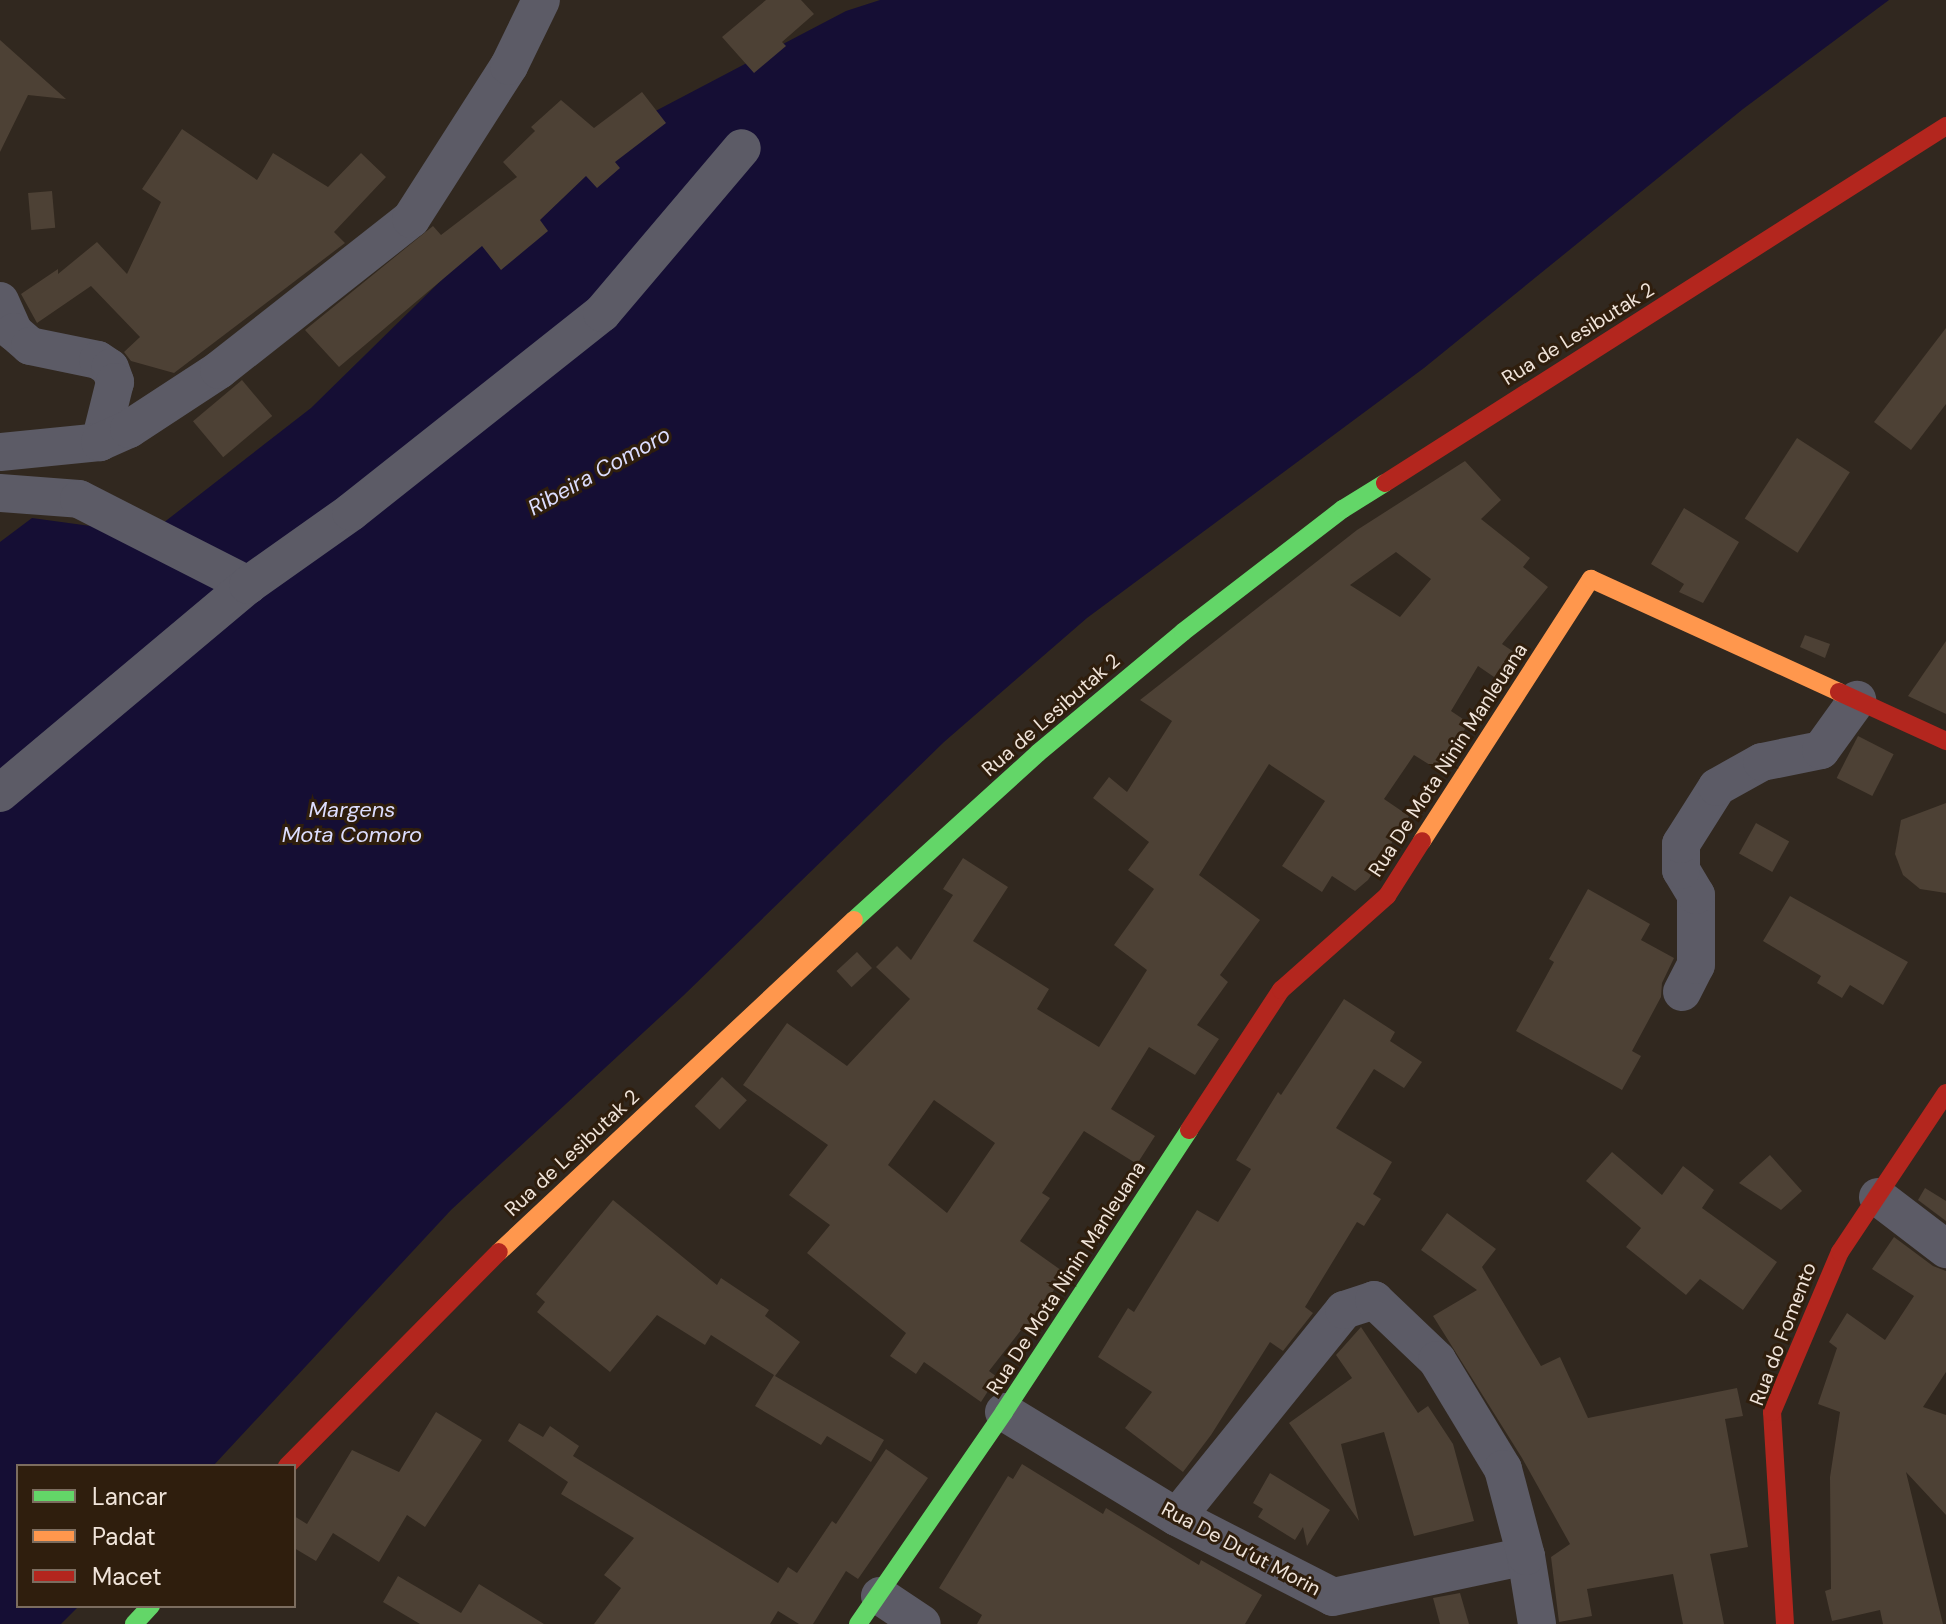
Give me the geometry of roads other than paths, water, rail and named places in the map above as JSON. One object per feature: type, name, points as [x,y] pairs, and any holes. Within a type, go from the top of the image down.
[{"type":"street","points":[[0,452],[100,442],[129,429],[219,370],[411,219],[509,66],[541,0]]},
{"type":"street","name":"Rua de Lesibutak 2","points":[[289,1464],[458,1290],[866,909],[1038,753],[1183,632],[1343,509],[1946,126]]},
{"type":"street","points":[[0,793],[248,585],[351,512],[602,313],[742,148]]},
{"type":"street","points":[[0,301],[14,332],[30,346],[98,360],[110,368],[115,382],[100,442]]},
{"type":"street","points":[[0,493],[79,499],[248,585]]},
{"type":"street","name":"Rua De Mota Ninin Manleuana","points":[[869,1610],[1004,1412],[1281,990],[1387,896],[1591,579],[1946,741]]},
{"type":"street","points":[[1682,992],[1696,965],[1696,895],[1681,870],[1681,844],[1717,787],[1762,762],[1821,750],[1857,700]]},
{"type":"street","name":"Rua do Fomento","points":[[1785,1624],[1772,1412],[1840,1252],[1946,1093]]},
{"type":"street","points":[[1878,1197],[1946,1249]]},
{"type":"street","points":[[1177,1517],[1344,1310],[1374,1300],[1437,1360],[1503,1469],[1526,1556],[1537,1624]]},
{"type":"street","name":"Rua De Du’ut Morin","points":[[1004,1412],[1177,1517],[1333,1597],[1526,1556]]},
{"type":"street","points":[[134,1624],[149,1608]]},
{"type":"street","points":[[869,1610],[922,1624]]},
{"type":"water","name":"Margens Mota Comoro","points":[[880,0],[1889,0],[1743,109],[1424,368],[1087,618],[944,742],[684,995],[451,1210],[215,1464],[16,1464],[16,1608],[77,1608],[61,1624],[0,1624],[0,542],[32,518],[149,534],[311,408],[566,158],[846,11]]},
{"type":"water label","name":"Ribeira Comoro","points":[[599,471]]}]
